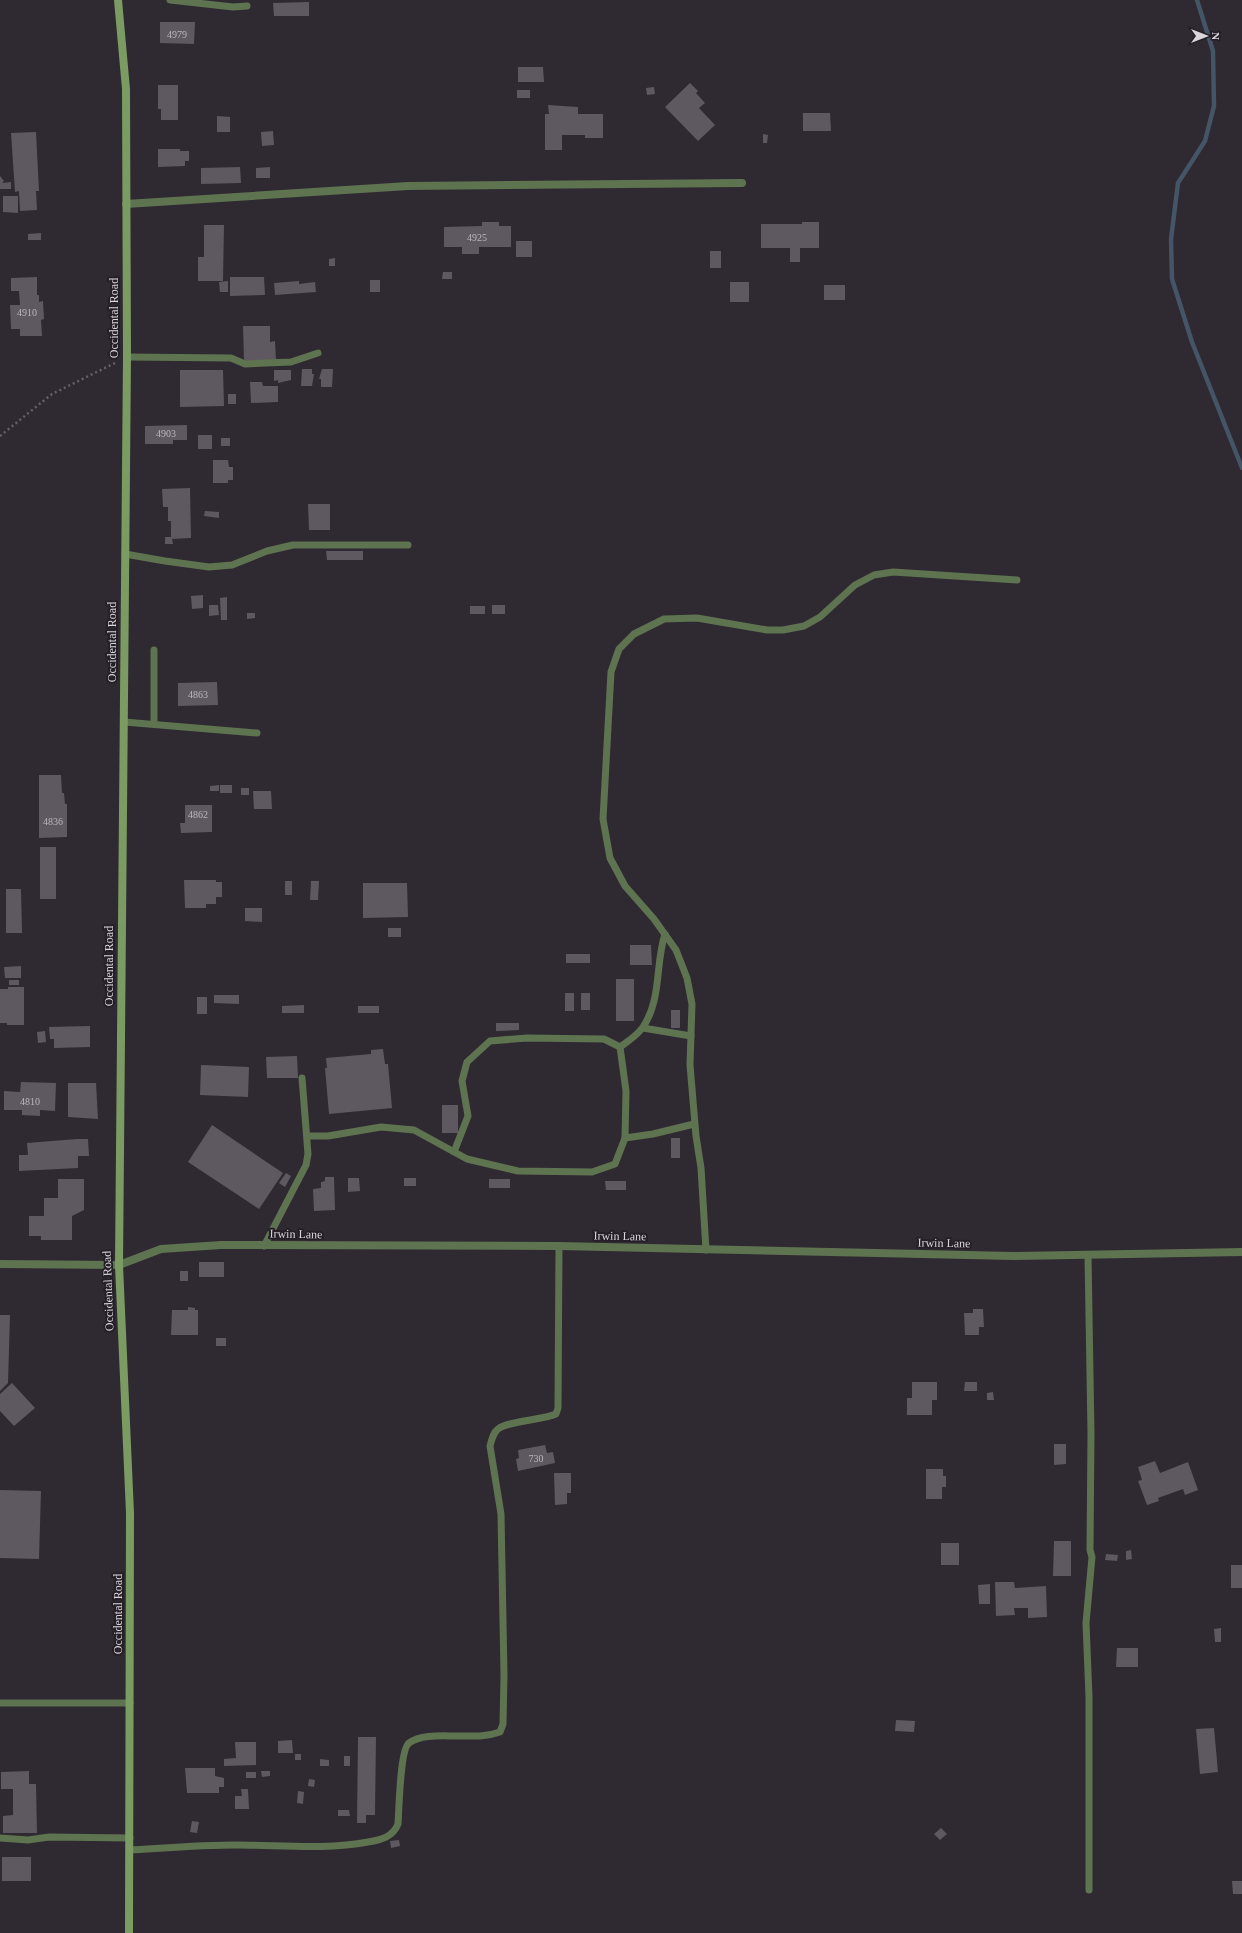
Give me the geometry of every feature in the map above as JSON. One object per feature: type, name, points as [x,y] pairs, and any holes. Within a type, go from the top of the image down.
[{"type":"street","name":"Occidental Road","points":[[118,0],[126,89],[127,357],[119,1265],[130,1513],[129,1933]]},
{"type":"street","points":[[126,204],[408,186],[742,183]]},
{"type":"street","name":"Irwin Lane","points":[[0,1264],[119,1265],[161,1249],[221,1245],[559,1246],[1013,1256],[1242,1252]]},
{"type":"lane","points":[[170,0],[233,7],[247,6]]},
{"type":"lane","points":[[127,357],[231,358],[245,364],[291,362],[318,353]]},
{"type":"lane","points":[[125,554],[165,562],[209,567],[232,565],[267,551],[294,545],[408,545]]},
{"type":"lane","points":[[706,1250],[701,1168],[694,1124],[690,1066],[692,1004],[687,978],[676,950],[654,919],[624,886],[610,858],[603,819],[612,672],[619,649],[634,634],[664,619],[697,618],[767,630],[783,630],[804,626],[820,616],[855,585],[874,575],[893,572],[1018,580]]},
{"type":"lane","points":[[154,650],[154,724]]},
{"type":"lane","points":[[124,722],[256,733]]},
{"type":"lane","points":[[620,1048],[643,1028],[654,1004],[660,948],[665,934]]},
{"type":"lane","points":[[643,1028],[691,1036]]},
{"type":"lane","points":[[454,1152],[468,1116],[462,1082],[467,1062],[490,1041],[527,1038],[604,1039],[620,1048]]},
{"type":"lane","points":[[307,1136],[328,1136],[381,1127],[414,1130],[467,1160],[518,1171],[592,1172],[615,1164],[625,1138],[626,1091],[620,1048]]},
{"type":"lane","points":[[264,1246],[306,1165],[308,1154],[302,1078]]},
{"type":"lane","points":[[625,1138],[653,1134],[694,1124]]},
{"type":"lane","points":[[130,1850],[207,1846],[316,1846],[368,1842],[388,1836],[394,1832],[398,1824],[401,1772],[404,1750],[408,1743],[417,1739],[436,1736],[490,1736],[500,1732],[503,1724],[504,1675],[501,1514],[490,1446],[493,1435],[499,1428],[530,1420],[550,1417],[556,1414],[558,1408],[559,1246]]},
{"type":"lane","points":[[1088,1255],[1091,1434],[1090,1550],[1092,1557],[1086,1623],[1089,1890]]},
{"type":"lane","points":[[0,1703],[130,1703]]},
{"type":"lane","points":[[0,1838],[28,1840],[49,1837],[130,1838]]},
{"type":"path","points":[[0,436],[52,394],[127,357]]},
{"type":"building","points":[[309,2],[309,16],[274,16],[273,3]]},
{"type":"building","points":[[160,22],[195,22],[194,44],[160,43]]},
{"type":"building","points":[[518,67],[543,67],[544,82],[518,82]]},
{"type":"building","points":[[690,83],[698,91],[696,93],[705,103],[699,108],[715,125],[698,141],[665,107]]},
{"type":"building","points":[[158,85],[178,85],[178,120],[161,120],[161,109],[158,109]]},
{"type":"building","points":[[654,87],[655,94],[647,95],[646,88]]},
{"type":"building","points":[[517,90],[530,90],[530,98],[517,98]]},
{"type":"building","points":[[548,105],[578,107],[578,114],[603,114],[603,138],[585,138],[585,135],[562,135],[562,150],[545,150],[545,114],[549,114]]},
{"type":"building","points":[[803,113],[830,113],[831,131],[803,131]]},
{"type":"building","points":[[217,116],[230,117],[230,132],[217,132]]},
{"type":"building","points":[[273,131],[274,145],[262,146],[261,132]]},
{"type":"building","points":[[36,132],[39,191],[36,191],[37,210],[20,211],[19,191],[15,192],[11,133]]},
{"type":"building","points":[[763,134],[768,135],[767,143],[763,143]]},
{"type":"building","points":[[158,149],[180,149],[180,151],[189,151],[189,161],[185,161],[185,166],[158,167]]},
{"type":"building","points":[[240,167],[241,183],[201,184],[201,168]]},
{"type":"building","points":[[270,167],[270,178],[256,178],[256,168]]},
{"type":"building","points":[[0,176],[4,181],[2,183],[11,182],[11,189],[0,189]]},
{"type":"building","points":[[3,196],[18,196],[18,213],[3,212]]},
{"type":"building","points":[[482,222],[499,222],[499,226],[511,226],[511,247],[479,247],[479,254],[462,254],[462,247],[444,247],[444,227],[482,226]]},
{"type":"building","points":[[802,222],[819,222],[819,248],[800,248],[800,262],[790,262],[790,248],[761,248],[761,224],[802,224]]},
{"type":"building","points":[[204,225],[224,225],[223,281],[198,281],[198,257],[204,257]]},
{"type":"building","points":[[41,233],[41,240],[28,240],[28,234]]},
{"type":"building","points":[[516,241],[532,241],[532,257],[516,257]]},
{"type":"building","points":[[710,251],[721,251],[721,268],[710,268]]},
{"type":"building","points":[[335,258],[335,266],[329,266],[329,259]]},
{"type":"building","points":[[443,272],[452,272],[452,279],[442,279]]},
{"type":"building","points":[[37,277],[37,295],[39,295],[39,302],[43,301],[44,319],[41,320],[42,336],[20,336],[20,329],[11,329],[10,305],[20,305],[19,291],[11,291],[11,278]]},
{"type":"building","points":[[230,277],[264,277],[265,295],[230,296]]},
{"type":"building","points":[[370,280],[380,280],[380,292],[370,292]]},
{"type":"building","points":[[228,281],[228,292],[220,292],[219,282]]},
{"type":"building","points":[[299,281],[299,284],[315,282],[316,292],[275,295],[274,283]]},
{"type":"building","points":[[730,282],[749,282],[749,302],[730,302]]},
{"type":"building","points":[[824,285],[845,285],[845,300],[824,300]]},
{"type":"building","points":[[243,326],[270,326],[270,342],[275,341],[276,360],[244,361]]},
{"type":"building","points":[[302,369],[312,369],[312,374],[314,374],[312,386],[301,386]]},
{"type":"building","points":[[322,369],[333,369],[332,387],[321,387],[321,379],[319,379]]},
{"type":"building","points":[[180,370],[223,370],[224,406],[180,407]]},
{"type":"building","points":[[274,370],[291,370],[291,380],[278,383],[278,380],[274,381]]},
{"type":"building","points":[[250,382],[262,382],[263,386],[278,386],[278,402],[251,403]]},
{"type":"building","points":[[228,394],[236,394],[236,404],[228,404]]},
{"type":"building","points":[[187,425],[187,440],[173,440],[173,444],[145,444],[145,426]]},
{"type":"building","points":[[198,435],[212,435],[212,449],[198,449]]},
{"type":"building","points":[[221,438],[230,438],[230,446],[221,446]]},
{"type":"building","points":[[213,460],[228,460],[229,467],[233,467],[233,480],[228,480],[228,483],[213,483]]},
{"type":"building","points":[[190,488],[191,538],[172,539],[173,544],[165,544],[165,537],[171,537],[171,521],[168,521],[168,507],[163,507],[162,489]]},
{"type":"building","points":[[308,504],[330,504],[330,530],[309,530]]},
{"type":"building","points":[[205,511],[219,512],[219,518],[204,516]]},
{"type":"building","points":[[326,551],[363,551],[363,560],[327,560]]},
{"type":"building","points":[[203,595],[203,608],[192,609],[191,596]]},
{"type":"building","points":[[227,597],[227,620],[221,620],[220,598]]},
{"type":"building","points":[[209,605],[218,605],[219,615],[209,616]]},
{"type":"building","points":[[492,605],[505,605],[505,614],[492,614]]},
{"type":"building","points":[[470,606],[485,606],[485,614],[470,614]]},
{"type":"building","points":[[247,613],[255,613],[255,618],[247,619]]},
{"type":"building","points":[[217,682],[218,705],[178,706],[178,683]]},
{"type":"building","points":[[39,775],[61,775],[62,793],[64,793],[65,804],[67,804],[67,837],[39,838]]},
{"type":"building","points":[[219,785],[219,791],[210,791],[210,786]]},
{"type":"building","points":[[220,785],[232,785],[232,793],[220,793]]},
{"type":"building","points":[[241,788],[249,788],[249,795],[241,795]]},
{"type":"building","points":[[253,791],[271,791],[272,809],[254,809]]},
{"type":"building","points":[[185,805],[212,805],[212,832],[181,833],[180,823],[185,823]]},
{"type":"building","points":[[40,847],[56,847],[56,899],[40,899]]},
{"type":"building","points":[[184,880],[216,880],[216,882],[222,882],[222,897],[216,897],[216,904],[206,904],[206,908],[185,908]]},
{"type":"building","points":[[285,881],[292,881],[292,895],[285,895]]},
{"type":"building","points":[[311,881],[319,881],[318,900],[310,900]]},
{"type":"building","points":[[363,883],[407,883],[408,917],[363,918]]},
{"type":"building","points":[[6,889],[21,889],[22,933],[6,933]]},
{"type":"building","points":[[245,908],[262,908],[262,922],[245,921]]},
{"type":"building","points":[[388,928],[401,928],[401,937],[388,937]]},
{"type":"building","points":[[630,945],[651,945],[652,965],[630,965]]},
{"type":"building","points":[[566,954],[590,954],[590,963],[566,963]]},
{"type":"building","points":[[21,966],[21,978],[5,978],[4,967]]},
{"type":"building","points":[[616,979],[634,979],[634,1021],[616,1021]]},
{"type":"building","points":[[9,980],[19,980],[19,985],[9,985]]},
{"type":"building","points":[[8,987],[24,987],[24,1025],[7,1025],[7,1023],[0,1023],[0,989],[8,989]]},
{"type":"building","points":[[565,993],[574,993],[574,1011],[565,1011]]},
{"type":"building","points":[[581,993],[590,993],[590,1010],[581,1010]]},
{"type":"building","points":[[214,995],[239,995],[239,1004],[214,1003]]},
{"type":"building","points":[[197,997],[207,997],[207,1014],[197,1014]]},
{"type":"building","points":[[304,1005],[304,1013],[282,1013],[282,1006]]},
{"type":"building","points":[[358,1006],[379,1006],[379,1013],[358,1013]]},
{"type":"building","points":[[671,1010],[680,1010],[680,1028],[671,1028]]},
{"type":"building","points":[[496,1023],[519,1023],[519,1030],[496,1031]]},
{"type":"building","points":[[90,1026],[90,1047],[54,1048],[54,1039],[50,1039],[49,1027]]},
{"type":"building","points":[[45,1031],[46,1042],[38,1043],[37,1032]]},
{"type":"building","points":[[383,1049],[385,1064],[388,1064],[392,1108],[329,1114],[325,1068],[327,1068],[326,1058],[371,1054],[371,1050]]},
{"type":"building","points":[[297,1056],[298,1078],[267,1078],[266,1057]]},
{"type":"building","points":[[201,1065],[249,1067],[248,1097],[200,1095]]},
{"type":"building","points":[[21,1082],[56,1083],[55,1111],[40,1110],[40,1116],[22,1115],[22,1110],[4,1110],[4,1091],[20,1092]]},
{"type":"building","points":[[68,1083],[96,1083],[98,1119],[68,1117]]},
{"type":"building","points":[[442,1105],[458,1105],[458,1133],[442,1133]]},
{"type":"building","points":[[212,1125],[283,1173],[259,1209],[188,1162]]},
{"type":"building","points":[[671,1138],[680,1138],[680,1158],[671,1158]]},
{"type":"building","points":[[88,1139],[89,1156],[78,1156],[78,1168],[19,1171],[19,1155],[28,1155],[27,1143]]},
{"type":"building","points":[[286,1173],[291,1176],[285,1187],[279,1183]]},
{"type":"building","points":[[325,1177],[334,1177],[335,1210],[314,1211],[313,1189],[321,1188],[321,1182],[325,1181]]},
{"type":"building","points":[[348,1178],[359,1178],[360,1191],[348,1192]]},
{"type":"building","points":[[404,1178],[416,1178],[416,1186],[404,1186]]},
{"type":"building","points":[[58,1179],[84,1179],[84,1210],[72,1216],[72,1240],[41,1240],[41,1236],[29,1236],[29,1216],[44,1216],[44,1198],[58,1198]]},
{"type":"building","points":[[489,1179],[510,1179],[510,1188],[489,1188]]},
{"type":"building","points":[[605,1181],[626,1181],[626,1190],[606,1190]]},
{"type":"building","points":[[199,1262],[224,1262],[224,1277],[199,1277]]},
{"type":"building","points":[[180,1271],[188,1271],[188,1281],[180,1281]]},
{"type":"building","points":[[188,1307],[198,1310],[198,1335],[171,1335],[172,1310],[188,1310]]},
{"type":"building","points":[[973,1309],[983,1309],[984,1327],[979,1327],[979,1335],[965,1335],[964,1313],[973,1313]]},
{"type":"building","points":[[0,1315],[10,1315],[8,1383],[0,1391]]},
{"type":"building","points":[[216,1338],[226,1338],[226,1346],[216,1346]]},
{"type":"building","points":[[912,1382],[937,1382],[937,1400],[932,1400],[932,1415],[907,1415],[907,1398],[912,1398]]},
{"type":"building","points":[[965,1382],[977,1382],[977,1391],[964,1391]]},
{"type":"building","points":[[12,1383],[35,1408],[14,1426],[0,1411],[0,1394]]},
{"type":"building","points":[[993,1392],[994,1400],[987,1400],[987,1393]]},
{"type":"building","points":[[1054,1444],[1066,1444],[1066,1464],[1054,1465]]},
{"type":"building","points":[[545,1445],[547,1453],[553,1452],[555,1463],[518,1471],[516,1459],[519,1458],[518,1450]]},
{"type":"building","points":[[1155,1461],[1160,1473],[1188,1462],[1198,1490],[1185,1495],[1183,1489],[1158,1498],[1159,1501],[1147,1505],[1138,1481],[1142,1480],[1138,1467]]},
{"type":"building","points":[[926,1469],[943,1469],[943,1476],[946,1476],[946,1487],[942,1487],[942,1499],[926,1499]]},
{"type":"building","points":[[554,1473],[571,1473],[571,1493],[567,1493],[567,1504],[555,1505]]},
{"type":"building","points":[[0,1490],[41,1491],[39,1559],[0,1558]]},
{"type":"building","points":[[1054,1541],[1071,1541],[1071,1576],[1053,1576]]},
{"type":"building","points":[[941,1543],[959,1543],[959,1565],[941,1565]]},
{"type":"building","points":[[1131,1550],[1132,1559],[1126,1560],[1126,1551]]},
{"type":"building","points":[[1106,1554],[1118,1555],[1117,1561],[1105,1560]]},
{"type":"building","points":[[1231,1565],[1242,1565],[1242,1588],[1231,1588]]},
{"type":"building","points":[[995,1582],[1014,1582],[1015,1588],[1046,1586],[1047,1617],[1028,1618],[1028,1608],[1014,1608],[1015,1615],[996,1616]]},
{"type":"building","points":[[990,1584],[990,1604],[979,1604],[978,1585]]},
{"type":"building","points":[[1221,1628],[1221,1642],[1215,1642],[1214,1629]]},
{"type":"building","points":[[1117,1648],[1138,1648],[1138,1667],[1116,1667]]},
{"type":"building","points":[[896,1720],[915,1721],[914,1732],[895,1731]]},
{"type":"building","points":[[1214,1728],[1218,1772],[1200,1774],[1196,1729]]},
{"type":"building","points":[[358,1737],[376,1737],[375,1815],[366,1815],[366,1823],[357,1823]]},
{"type":"building","points":[[292,1740],[293,1753],[278,1753],[278,1741]]},
{"type":"building","points":[[235,1742],[256,1742],[256,1765],[224,1766],[224,1759],[236,1758]]},
{"type":"building","points":[[295,1754],[301,1754],[301,1760],[295,1760]]},
{"type":"building","points":[[344,1756],[350,1756],[350,1766],[344,1766]]},
{"type":"building","points":[[320,1759],[329,1760],[329,1766],[320,1766]]},
{"type":"building","points":[[185,1768],[215,1768],[215,1776],[224,1778],[224,1787],[219,1787],[219,1793],[187,1793]]},
{"type":"building","points":[[29,1771],[29,1784],[36,1784],[37,1833],[3,1833],[3,1816],[13,1815],[13,1789],[1,1789],[1,1772]]},
{"type":"building","points":[[261,1771],[270,1771],[270,1776],[262,1777]]},
{"type":"building","points":[[246,1772],[256,1772],[256,1778],[246,1778]]},
{"type":"building","points":[[309,1779],[315,1780],[314,1787],[308,1786]]},
{"type":"building","points":[[241,1789],[248,1789],[249,1809],[235,1809],[235,1796],[242,1796]]},
{"type":"building","points":[[298,1791],[304,1792],[303,1804],[297,1803]]},
{"type":"building","points":[[338,1810],[349,1810],[350,1816],[338,1816]]},
{"type":"building","points":[[192,1821],[199,1822],[197,1833],[190,1832]]},
{"type":"building","points":[[941,1828],[947,1834],[940,1840],[934,1834]]},
{"type":"building","points":[[399,1840],[400,1846],[391,1848],[390,1841]]},
{"type":"building","points":[[2,1857],[31,1857],[31,1881],[2,1881]]},
{"type":"building","points":[[1232,1881],[1242,1881],[1242,1894],[1233,1894]]},
{"type":"waterway","points":[[1197,0],[1213,51],[1214,106],[1205,141],[1178,183],[1171,239],[1172,279],[1192,342],[1242,468]]}]
